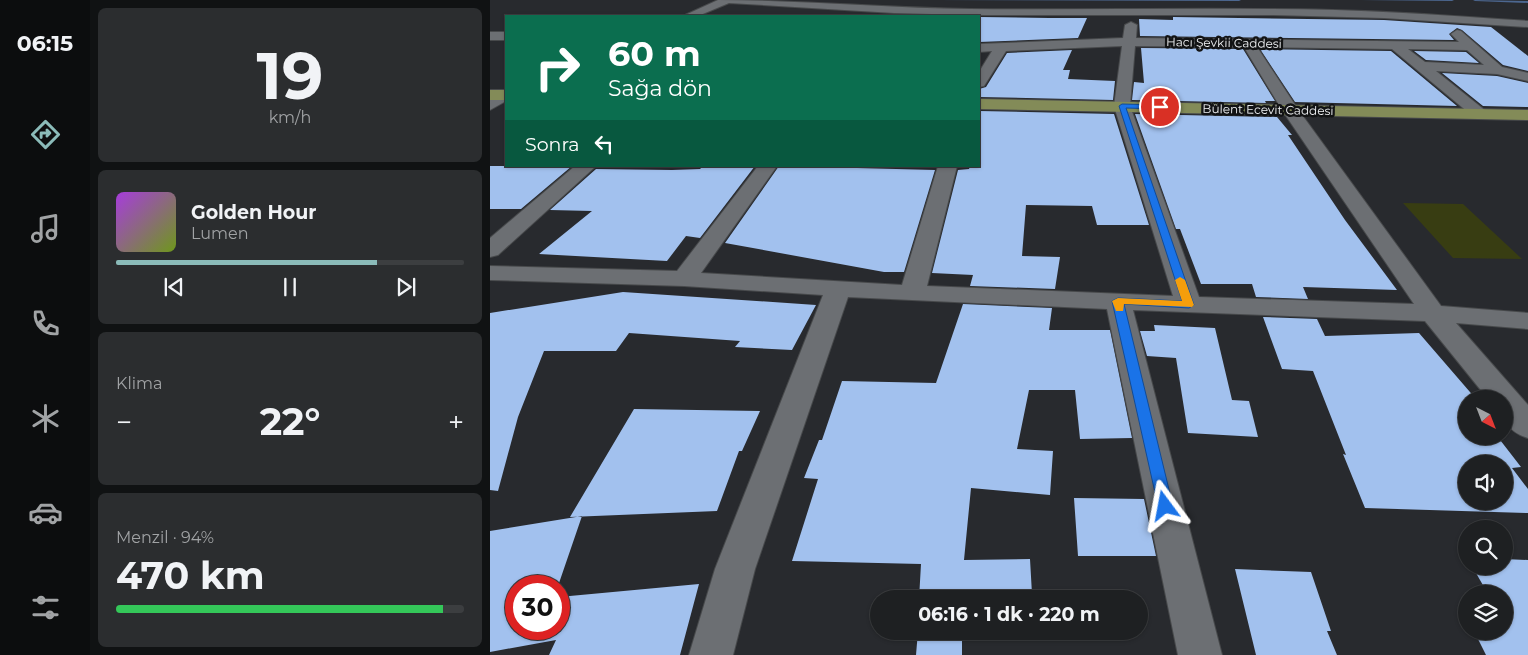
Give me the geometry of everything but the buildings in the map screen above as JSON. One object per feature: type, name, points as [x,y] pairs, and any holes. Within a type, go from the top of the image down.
[{"type":"main road","name":"Bülent Ecevit Caddesi","points":[[980,104],[1528,116]]},
{"type":"street","points":[[691,15],[728,0],[894,10],[969,12],[1273,12],[1427,16],[1441,20],[1528,24]]},
{"type":"street","points":[[1134,11],[1128,42],[1122,106],[1189,305]]},
{"type":"street","points":[[1427,16],[1423,11],[1528,15]]},
{"type":"street","points":[[1441,20],[1497,70]]},
{"type":"street","name":"Hacı Şevkii Caddesi","points":[[980,48],[1128,42],[1469,46]]},
{"type":"street","points":[[1248,43],[1290,110],[1433,313],[1528,426]]},
{"type":"street","points":[[1394,44],[1418,66],[1481,115]]},
{"type":"street","points":[[980,82],[1001,48]]},
{"type":"street","points":[[1418,66],[1497,70],[1528,77]]},
{"type":"street","points":[[490,105],[502,95]]},
{"type":"street","points":[[490,250],[586,167]]},
{"type":"street","points":[[684,279],[767,167]]},
{"type":"street","points":[[912,293],[948,167]]},
{"type":"street","points":[[490,273],[684,279],[912,293],[1189,305],[1433,313],[1528,321]]},
{"type":"street","points":[[711,655],[735,569],[838,289]]},
{"type":"street","points":[[1118,301],[1200,655]]},
{"type":"green space","points":[[1403,203],[1463,204],[1522,259],[1453,258]]},
{"type":"waterway","points":[[938,0],[1239,0]]},
{"type":"waterway","points":[[1363,0],[1452,0]]},
{"type":"waterway","points":[[1475,0],[1528,2]]},
{"type":"slow traffic","points":[[1119,309],[1118,301],[1189,305],[1180,280]]},
{"type":"route","points":[[1160,107],[1122,106],[1189,305],[1118,301],[1165,506]]}]
